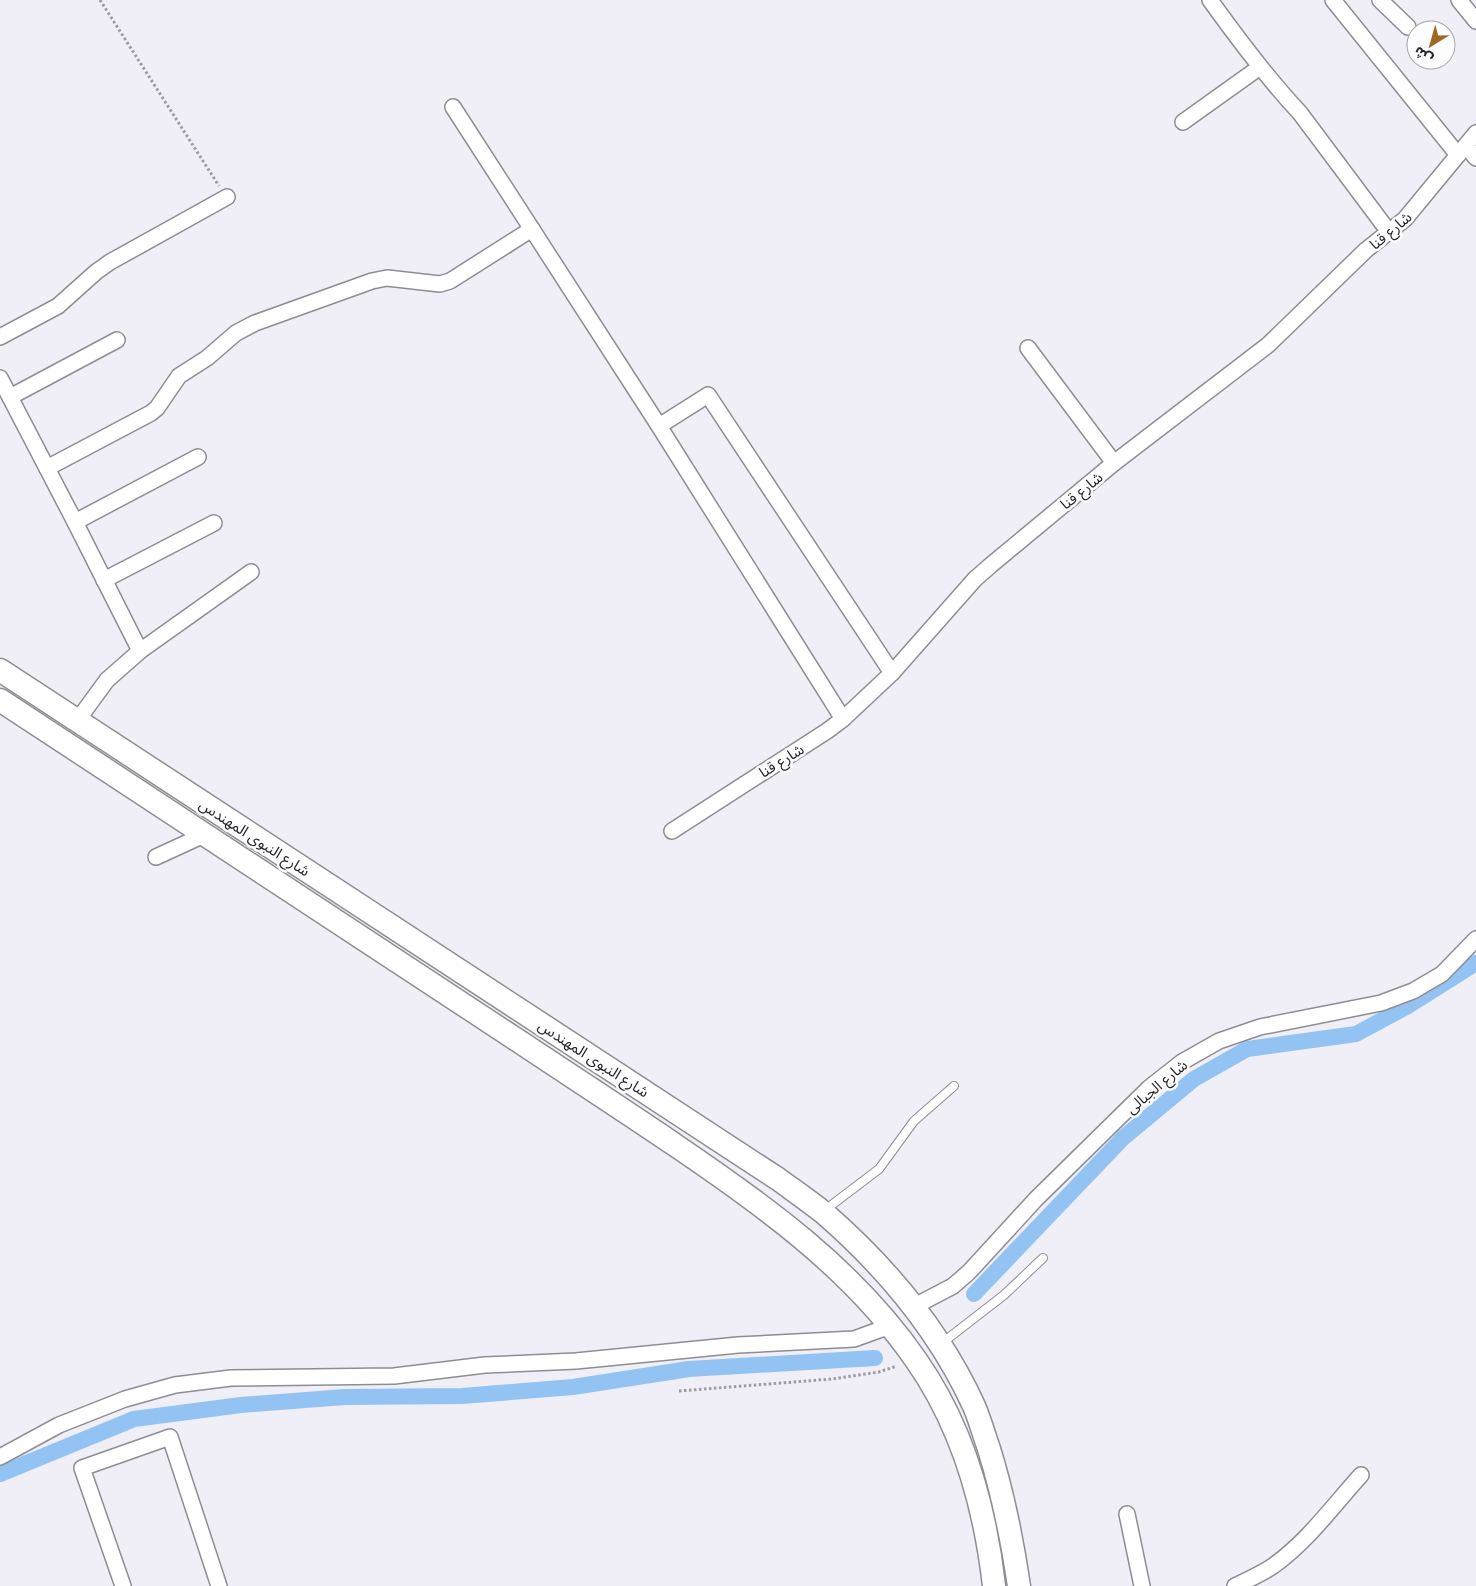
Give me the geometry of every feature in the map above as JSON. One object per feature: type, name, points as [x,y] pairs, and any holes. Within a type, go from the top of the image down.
[{"type":"main road","name":"شارع النبوى المهندس","points":[[0,670],[593,1057],[778,1179],[823,1212],[857,1244],[913,1307],[939,1345],[974,1408],[1002,1493],[1019,1586]]},
{"type":"main road","name":"شارع النبوى المهندس","points":[[0,700],[616,1105],[746,1193],[813,1247],[870,1302],[890,1326],[917,1361],[953,1425],[970,1467],[984,1522],[994,1586]]},
{"type":"main road","points":[[578,1080],[589,1071],[593,1057]]},
{"type":"main road","points":[[616,1105],[619,1091],[630,1082]]},
{"type":"street","points":[[1210,0],[1260,67],[1300,113],[1389,232]]},
{"type":"street","points":[[1333,0],[1462,151],[1476,158]]},
{"type":"street","points":[[1380,0],[1406,25]]},
{"type":"street","points":[[1459,0],[1476,21]]},
{"type":"street","points":[[1183,122],[1260,67]]},
{"type":"street","points":[[453,107],[659,426],[843,719]]},
{"type":"street","name":"شارع قنا","points":[[672,832],[843,719],[892,673],[983,572],[1114,463],[1263,350],[1366,250],[1412,212],[1476,133]]},
{"type":"street","points":[[0,337],[58,306],[110,262],[226,197]]},
{"type":"street","points":[[47,468],[151,413],[157,408],[179,376],[207,358],[236,333],[255,323],[372,281],[387,278],[440,284],[450,282],[532,229]]},
{"type":"street","points":[[10,397],[117,340]]},
{"type":"street","points":[[1028,348],[1114,463]]},
{"type":"street","points":[[0,378],[140,651]]},
{"type":"street","points":[[659,426],[708,395],[892,673]]},
{"type":"street","points":[[75,522],[198,456]]},
{"type":"street","points":[[104,580],[214,524]]},
{"type":"street","points":[[77,721],[107,680],[140,651],[251,572]]},
{"type":"street","points":[[156,856],[206,834]]},
{"type":"street","name":"شارع الجبالى","points":[[913,1307],[953,1286],[969,1272],[1050,1185],[1148,1088],[1182,1062],[1219,1041],[1260,1027],[1381,1003],[1413,991],[1442,974],[1476,939]]},
{"type":"street","points":[[0,1458],[59,1425],[125,1399],[175,1385],[231,1378],[394,1376],[485,1365],[576,1361],[651,1352],[785,1342],[844,1340],[854,1339],[890,1326]]},
{"type":"street","points":[[123,1586],[82,1468],[170,1437],[220,1586]]},
{"type":"street","points":[[1235,1586],[1260,1574],[1288,1554],[1361,1475]]},
{"type":"street","points":[[1127,1514],[1142,1586]]},
{"type":"lane","points":[[823,1212],[879,1169],[914,1121],[954,1086]]},
{"type":"lane","points":[[939,1345],[1004,1295],[1043,1258]]},
{"type":"path","points":[[100,0],[226,197]]},
{"type":"path","points":[[680,1391],[832,1380],[879,1372],[917,1361]]},
{"type":"waterway","points":[[974,1294],[1123,1138],[1194,1079],[1247,1049],[1356,1034],[1408,1006],[1476,963]]},
{"type":"waterway","points":[[0,1474],[134,1419],[241,1405],[345,1397],[462,1396],[573,1387],[689,1369],[875,1358]]}]
